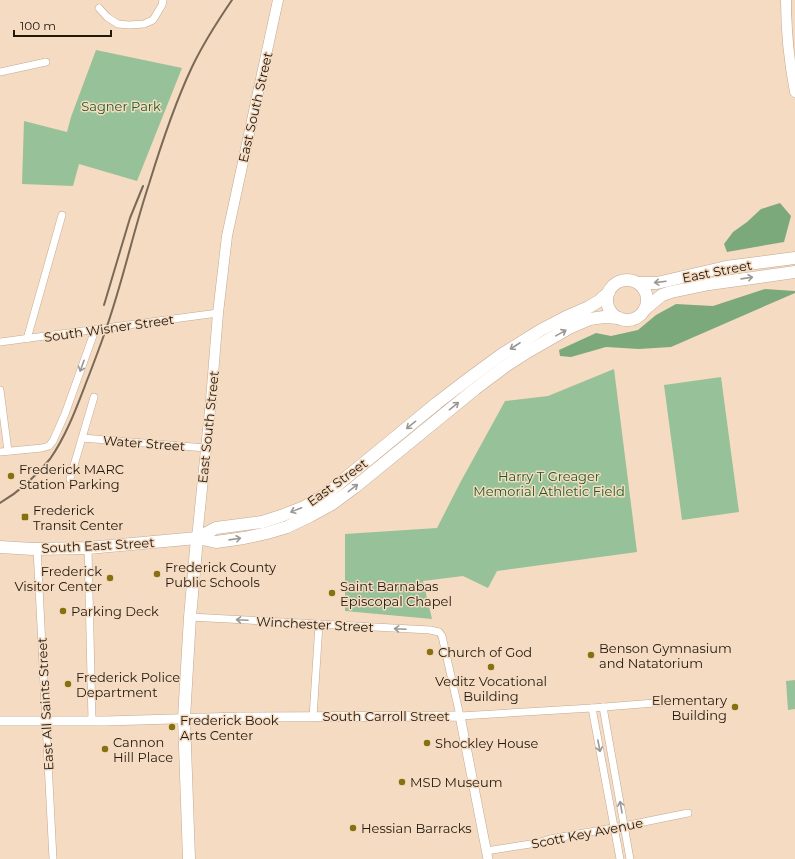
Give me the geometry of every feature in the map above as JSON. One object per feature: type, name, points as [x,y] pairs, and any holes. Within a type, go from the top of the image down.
[{"type":"main road","name":"East South Street","points":[[190,859],[184,718],[190,617],[224,254],[278,0]]},
{"type":"main road","points":[[786,0],[788,47],[795,92]]},
{"type":"main road","name":"East Street","points":[[638,283],[658,283],[726,267],[793,258]]},
{"type":"main road","name":"East Street","points":[[645,310],[662,295],[671,292],[709,284],[793,273]]},
{"type":"main road","points":[[623,280],[632,280],[638,283],[643,287],[646,293],[647,302],[645,310],[640,315],[629,320],[619,318],[613,314],[609,309],[607,301],[612,287],[616,283],[623,280]]},
{"type":"main road","name":"East Street","points":[[197,538],[216,528],[262,522],[281,516],[304,507],[325,495],[437,403],[500,355],[541,330],[589,307],[609,292]]},
{"type":"main road","name":"East Street","points":[[197,538],[216,542],[244,538],[287,527],[310,516],[332,504],[507,365],[569,328],[590,319],[604,317],[619,318]]},
{"type":"main road","name":"South East Street","points":[[0,547],[37,549],[88,548],[197,538]]},
{"type":"street","points":[[99,8],[107,17],[118,24],[144,24],[153,20],[162,5],[163,0]]},
{"type":"street","points":[[0,72],[46,62]]},
{"type":"street","points":[[27,339],[62,215]]},
{"type":"street","name":"South Wisner Street","points":[[0,342],[218,313]]},
{"type":"street","points":[[0,452],[49,446],[65,414],[95,330]]},
{"type":"street","points":[[0,390],[8,451]]},
{"type":"street","points":[[70,480],[94,397]]},
{"type":"street","name":"Water Street","points":[[82,438],[206,448]]},
{"type":"street","points":[[88,548],[92,721]]},
{"type":"street","name":"East All Saints Street","points":[[37,549],[45,721],[54,859]]},
{"type":"street","name":"Winchester Street","points":[[190,617],[430,630],[439,632],[442,636],[460,716]]},
{"type":"street","points":[[313,717],[319,624]]},
{"type":"street","name":"South Carroll Street","points":[[0,721],[460,716],[667,702]]},
{"type":"street","points":[[603,707],[630,859]]},
{"type":"street","points":[[592,708],[620,859]]},
{"type":"street","points":[[460,716],[487,855]]},
{"type":"street","name":"Scott Key Avenue","points":[[487,855],[558,838],[688,813]]},
{"type":"green space","name":"Sagner Park","points":[[96,50],[182,68],[137,181],[79,164],[73,186],[22,184],[24,121],[67,132],[71,117]]},
{"type":"green space","points":[[780,203],[791,216],[784,242],[727,252],[724,244],[733,232],[761,209]]},
{"type":"green space","points":[[765,289],[795,291],[795,293],[671,347],[639,349],[606,347],[571,357],[560,356],[559,350],[596,333],[611,336],[638,330],[656,315],[676,304],[713,306]]},
{"type":"green space","name":"Harry T Greager Memorial Athletic Field","points":[[614,369],[637,552],[497,571],[488,588],[463,576],[423,581],[432,619],[345,611],[345,534],[437,528],[505,401],[548,396]]},
{"type":"green space","points":[[721,377],[739,512],[682,520],[664,385]]},
{"type":"green space","points":[[795,680],[795,709],[788,710],[786,681]]},
{"type":"railway","points":[[0,503],[20,489],[45,465],[56,450],[70,422],[112,311],[143,202],[163,140],[185,81],[210,33],[232,0]]},
{"type":"railway","points":[[104,305],[130,218],[143,186]]},
{"type":"place","name":"Frederick MARC Station Parking","points":[[11,476]]},
{"type":"place","name":"Frederick Transit Center","points":[[25,517]]},
{"type":"place","name":"Frederick County Public Schools","points":[[157,574]]},
{"type":"place","name":"Frederick Visitor Center","points":[[110,578]]},
{"type":"place","name":"Saint Barnabas Episcopal Chapel","points":[[332,593]]},
{"type":"place","name":"Parking Deck","points":[[63,611]]},
{"type":"place","name":"Church of God","points":[[430,652]]},
{"type":"place","name":"Benson Gymnasium and Natatorium","points":[[591,655]]},
{"type":"place","name":"Veditz Vocational Building","points":[[491,667]]},
{"type":"place","name":"Frederick Police Department","points":[[68,684]]},
{"type":"place","name":"Elementary Building","points":[[735,707]]},
{"type":"place","name":"Frederick Book Arts Center","points":[[172,727]]},
{"type":"place","name":"Shockley House","points":[[427,743]]},
{"type":"place","name":"Cannon Hill Place","points":[[105,749]]},
{"type":"place","name":"MSD Museum","points":[[402,782]]},
{"type":"place","name":"Hessian Barracks","points":[[353,828]]}]
